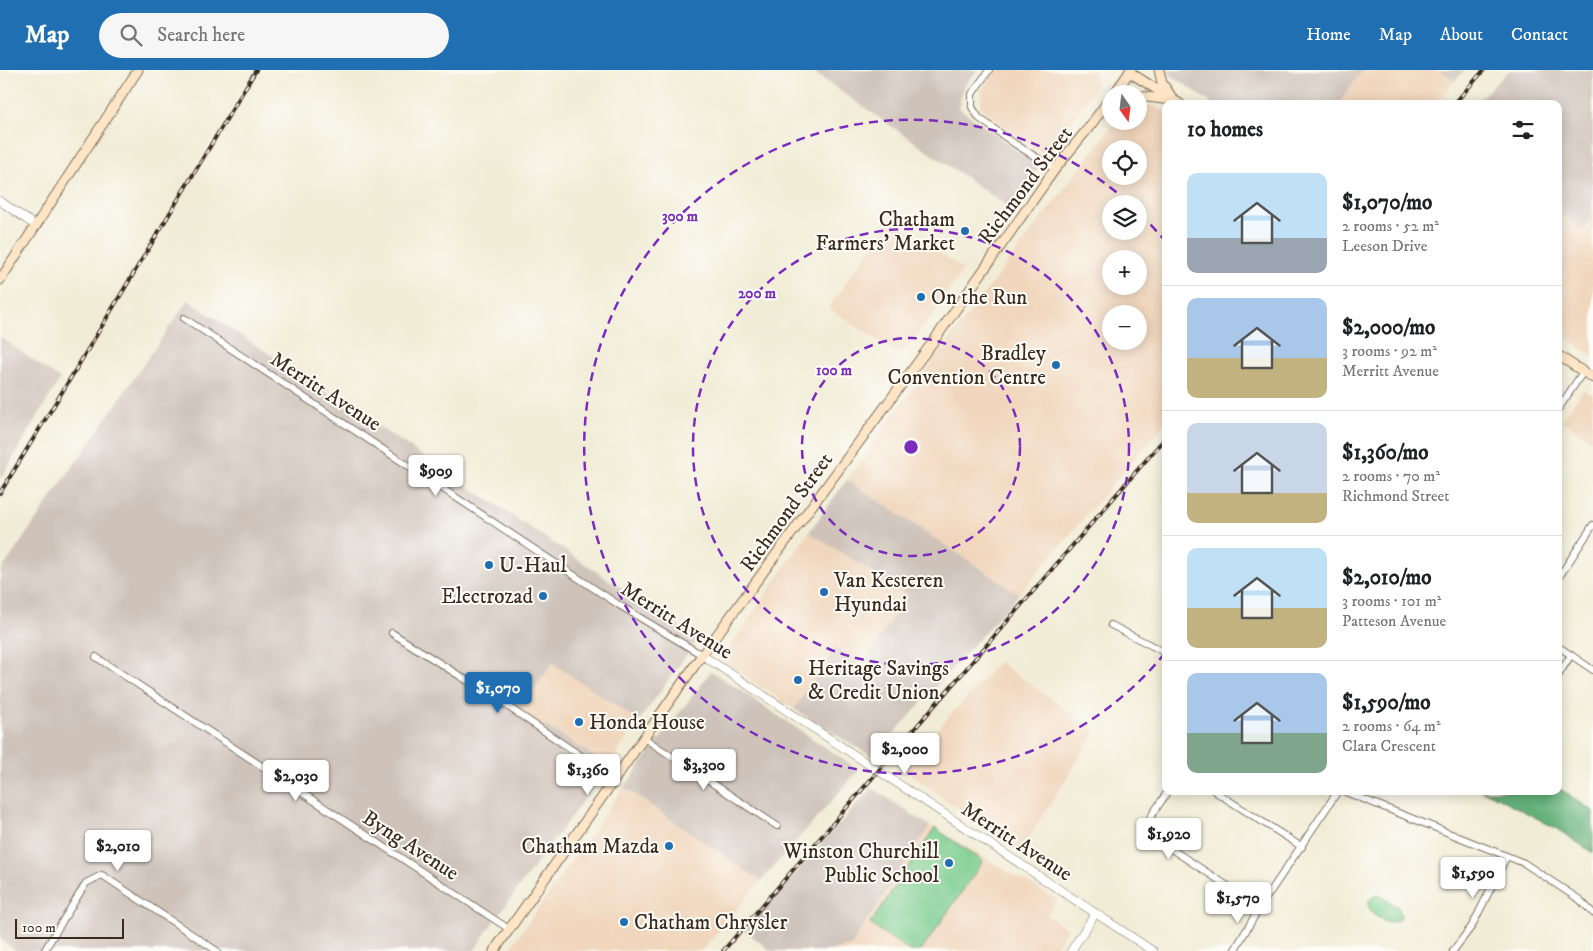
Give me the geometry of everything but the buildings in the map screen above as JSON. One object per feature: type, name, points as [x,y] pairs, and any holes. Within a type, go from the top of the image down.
[{"type":"main road","points":[[0,280],[138,70]]},
{"type":"main road","points":[[1159,70],[1162,83],[1175,100]]},
{"type":"main road","points":[[1120,85],[1129,71],[1174,100]]},
{"type":"main road","points":[[1148,97],[1164,100]]},
{"type":"main road","name":"Richmond Street","points":[[494,951],[702,655],[935,339],[1055,169],[1102,109]]},
{"type":"main road","points":[[1090,126],[1102,115]]},
{"type":"main road","points":[[1562,358],[1593,378]]},
{"type":"street","points":[[988,70],[972,94],[972,107],[979,118],[1015,144],[1055,169]]},
{"type":"street","points":[[0,201],[36,226]]},
{"type":"street","name":"Merritt Avenue","points":[[184,318],[625,609],[702,655],[1153,951]]},
{"type":"street","points":[[1562,403],[1582,372]]},
{"type":"street","points":[[1562,572],[1593,525]]},
{"type":"street","points":[[1111,624],[1162,651]]},
{"type":"street","points":[[392,633],[501,702],[614,779]]},
{"type":"street","points":[[1562,649],[1593,670]]},
{"type":"street","points":[[1562,669],[1571,655]]},
{"type":"street","name":"Byng Avenue","points":[[96,657],[509,929]]},
{"type":"street","points":[[644,738],[777,826]]},
{"type":"street","points":[[1165,795],[1142,830],[1260,907]]},
{"type":"street","points":[[1220,795],[1302,847]]},
{"type":"street","points":[[1234,951],[1260,907],[1335,795]]},
{"type":"street","points":[[1353,795],[1507,856],[1536,870],[1580,900],[1593,913]]},
{"type":"street","points":[[1453,951],[1472,926],[1507,856]]},
{"type":"street","points":[[44,951],[83,888],[94,878],[102,875],[217,951]]},
{"type":"street","points":[[1071,951],[1095,914]]},
{"type":"shaded area","points":[[810,70],[977,70],[963,88],[959,108],[1039,167],[1010,208]]},
{"type":"shaded area","points":[[996,70],[1095,70],[1097,85],[1046,158],[980,107],[982,89]]},
{"type":"shaded area","points":[[1167,70],[1362,70],[1342,100],[1207,100],[1168,73]]},
{"type":"shaded area","points":[[1362,70],[1440,70],[1455,81],[1439,100],[1342,100]]},
{"type":"shaded area","points":[[1440,70],[1464,70],[1455,81]]},
{"type":"shaded area","points":[[1510,70],[1593,70],[1593,214],[1583,230],[1562,215],[1562,100],[1478,100]]},
{"type":"shaded area","points":[[1148,106],[1155,106],[1162,110],[1162,427],[1019,594],[847,480],[926,370],[1109,130],[1148,130]]},
{"type":"shaded area","points":[[1593,214],[1593,356],[1562,335],[1562,215],[1583,230]]},
{"type":"shaded area","points":[[892,218],[963,270],[934,313],[901,355],[828,308]]},
{"type":"shaded area","points":[[188,300],[698,639],[639,721],[552,663],[521,711],[609,765],[491,925],[474,951],[16,951],[0,939],[0,572]]},
{"type":"shaded area","points":[[0,337],[60,379],[0,480]]},
{"type":"shaded area","points":[[1583,389],[1593,395],[1593,441],[1562,420]]},
{"type":"shaded area","points":[[847,480],[1019,594],[873,757],[794,709],[836,648],[862,664],[908,595],[809,532]]},
{"type":"shaded area","points":[[809,532],[908,595],[862,664],[836,649],[794,709],[721,660]]},
{"type":"shaded area","points":[[999,662],[1096,731],[1020,852],[902,768]]},
{"type":"shaded area","points":[[552,663],[639,721],[609,765],[520,711]]},
{"type":"shaded area","points":[[711,671],[859,770],[761,881],[624,787]]},
{"type":"shaded area","points":[[624,787],[761,881],[701,951],[508,951]]},
{"type":"shaded area","points":[[872,788],[930,826],[852,945],[829,951],[771,951],[744,930]]},
{"type":"shaded area","name":"Winston Churchill Public School","points":[[930,826],[1057,900],[1047,915],[1067,929],[1053,951],[829,951],[852,945]]},
{"type":"green space","points":[[1562,790],[1593,811],[1593,853],[1557,829],[1493,795],[1562,795]]},
{"type":"green space","points":[[935,828],[983,861],[921,951],[910,951],[870,924]]},
{"type":"green space","points":[[1377,895],[1382,896],[1399,908],[1401,916],[1396,921],[1389,922],[1375,916],[1368,904],[1370,899]]},
{"type":"railway","points":[[0,493],[256,70]]},
{"type":"railway","points":[[1458,100],[1484,70]]},
{"type":"railway","points":[[723,951],[1162,442]]},
{"type":"place","name":"Chatham Farmers' Market","points":[[965,231]]},
{"type":"place","name":"On the Run","points":[[921,297]]},
{"type":"place","name":"Bradley Convention Centre","points":[[1056,365]]},
{"type":"place","name":"U-Haul","points":[[489,565]]},
{"type":"place","name":"Van Kesteren Hyundai","points":[[824,592]]},
{"type":"place","name":"Electrozad","points":[[543,596]]},
{"type":"place","name":"Heritage Savings & Credit Union","points":[[798,680]]},
{"type":"place","name":"Honda House","points":[[579,722]]},
{"type":"place","name":"Chatham Mazda","points":[[669,846]]},
{"type":"place","name":"Winston Churchill Public School","points":[[949,863]]},
{"type":"place","name":"Chatham Chrysler","points":[[624,922]]}]
